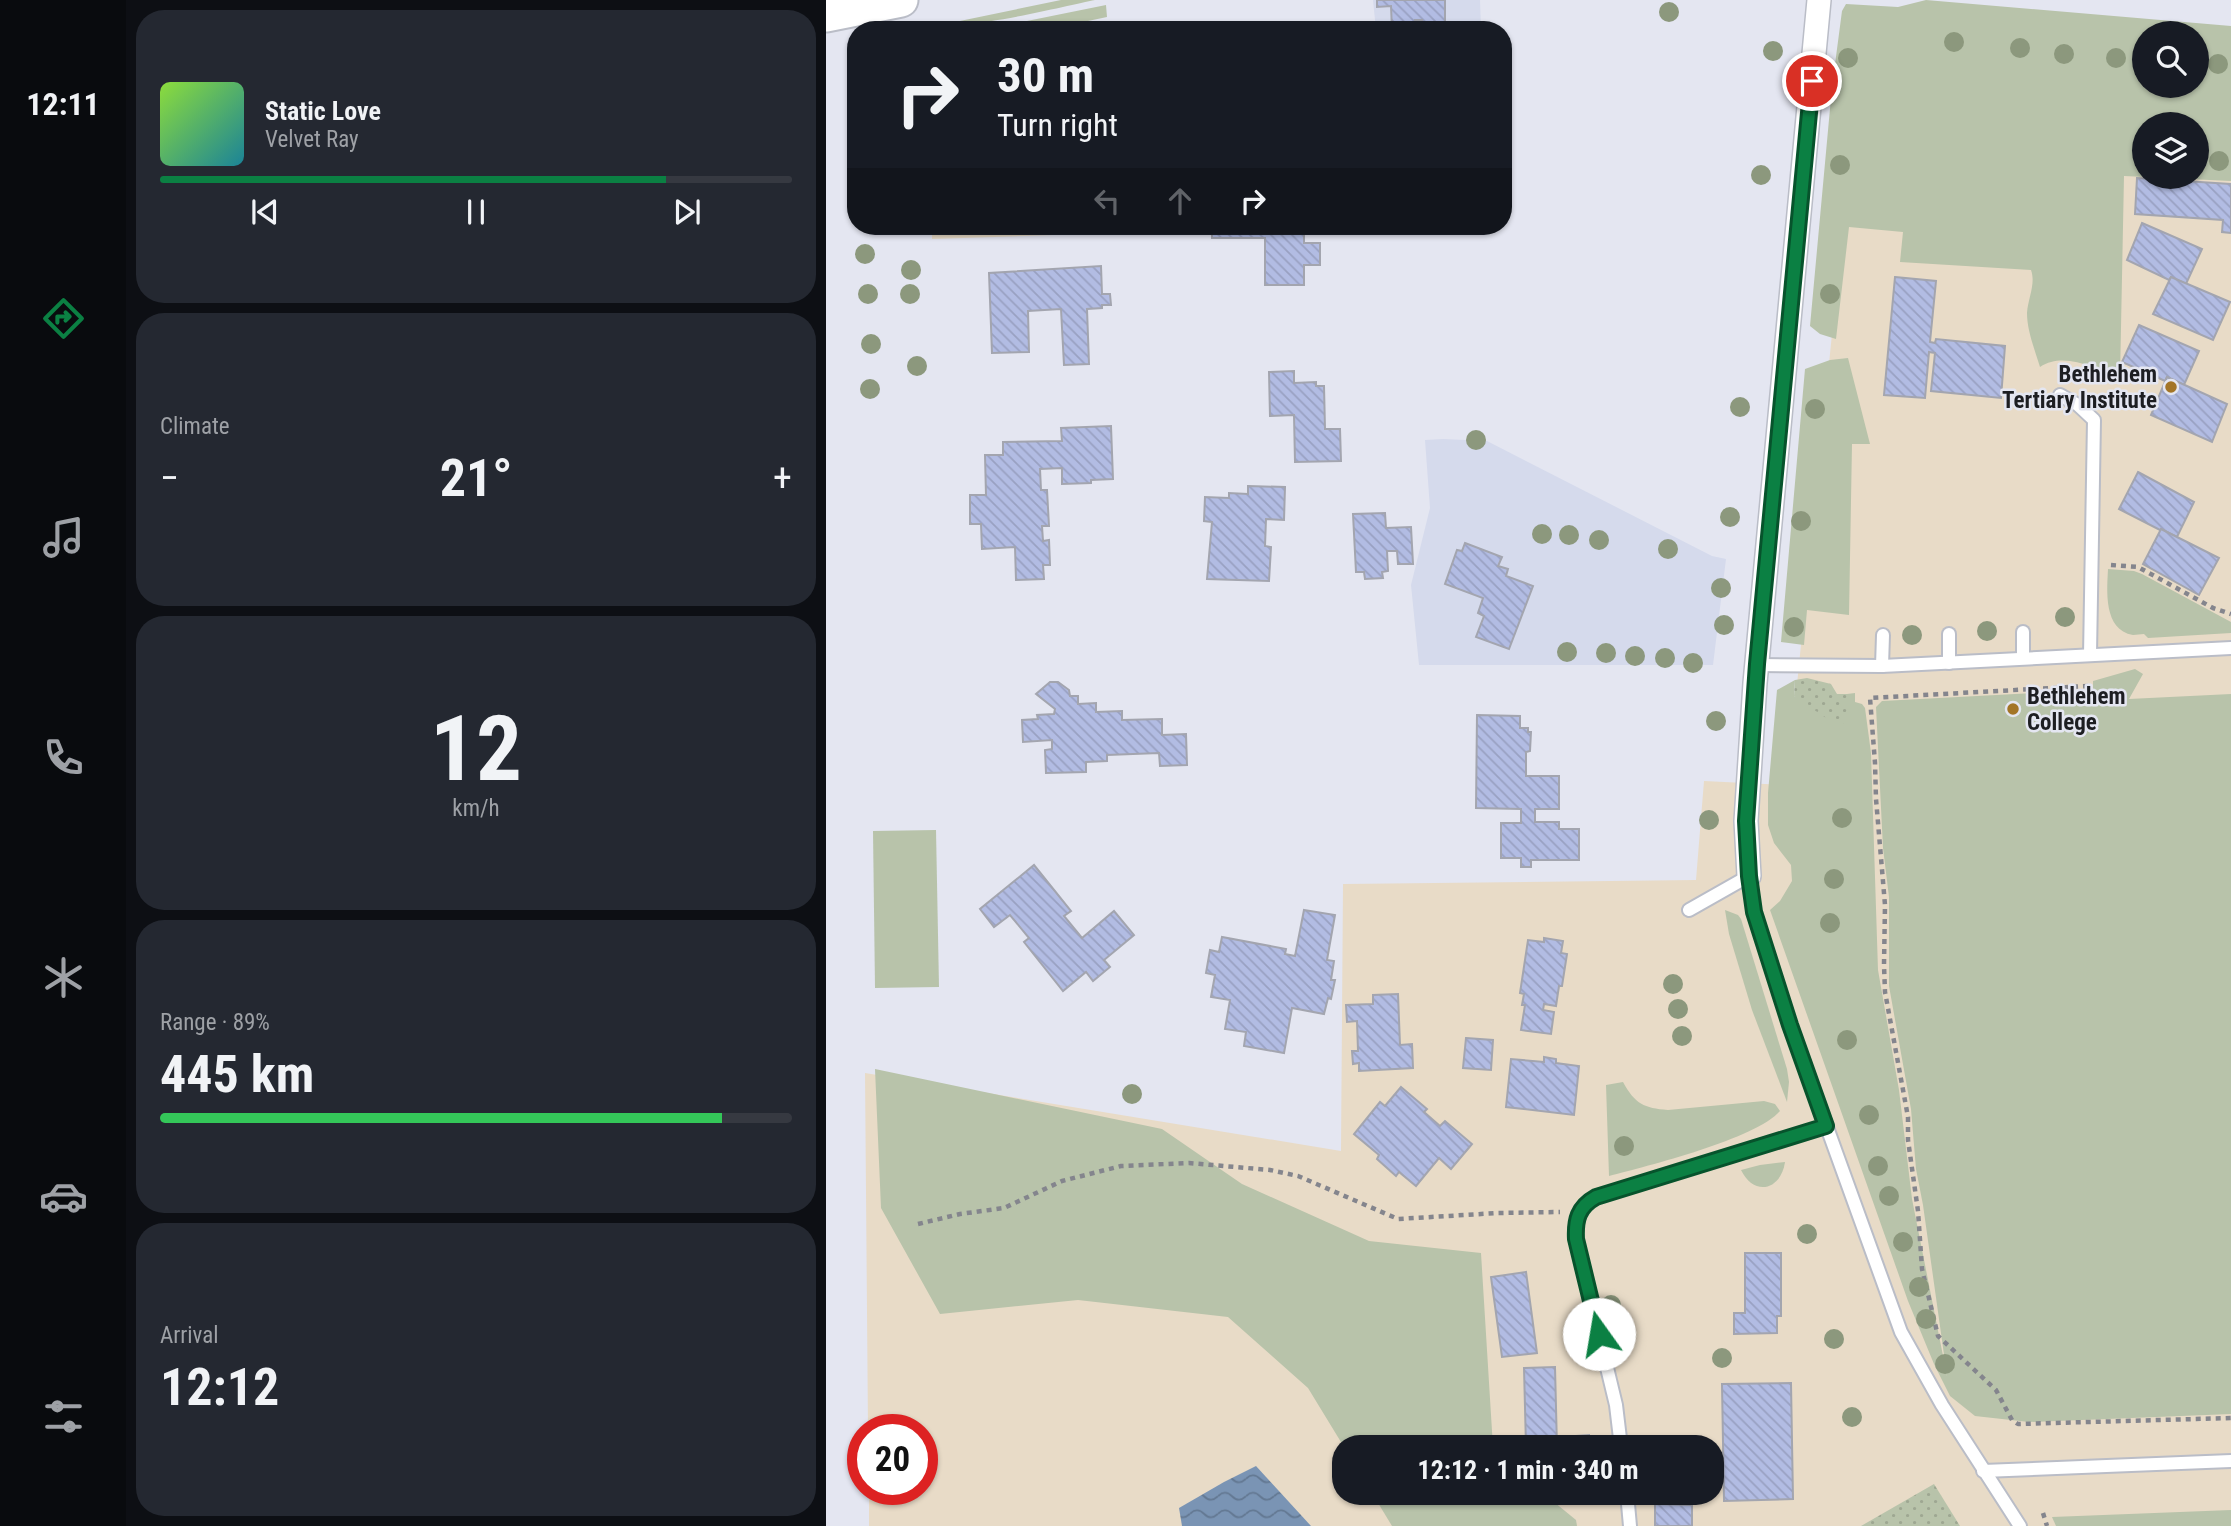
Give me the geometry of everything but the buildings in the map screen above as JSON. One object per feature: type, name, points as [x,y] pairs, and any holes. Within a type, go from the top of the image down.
[{"type":"main road","points":[[834,9],[901,0]]},
{"type":"street","points":[[1749,876],[1746,821],[1757,664],[1819,0]]},
{"type":"lane","points":[[2060,395],[2078,405],[2094,420],[2090,654]]},
{"type":"lane","points":[[2023,632],[2024,658]]},
{"type":"lane","points":[[1949,634],[1949,663]]},
{"type":"lane","points":[[1882,635],[1882,666]]},
{"type":"lane","points":[[1757,664],[1882,666],[2231,648]]},
{"type":"lane","points":[[1689,910],[1749,876],[1754,912],[1768,957],[1901,1332],[1942,1405],[2020,1526]]},
{"type":"lane","points":[[1620,1435],[1616,1405],[1576,1239],[1578,1212],[1596,1197],[1826,1126]]},
{"type":"lane","points":[[1983,1471],[2231,1461]]},
{"type":"lane","points":[[1628,1505],[1630,1526]]},
{"type":"path","points":[[2092,564],[2138,567],[2213,608],[2231,614]]},
{"type":"path","points":[[2088,686],[1870,698],[1885,905],[1885,992],[1908,1117],[1908,1140],[1918,1211],[1922,1269],[1938,1336],[1971,1370],[1996,1390],[2012,1420],[2018,1424],[2231,1418]]},
{"type":"path","points":[[918,1224],[960,1214],[1004,1208],[1062,1181],[1121,1166],[1189,1163],[1270,1170],[1298,1176],[1398,1219],[1498,1213],[1578,1212]]},
{"type":"path","points":[[2043,1513],[2048,1526]]},
{"type":"shaded area","points":[[1373,0],[1480,0],[1481,21],[1375,21]]},
{"type":"shaded area","name":"Bethlehem College","points":[[1863,23],[2132,33],[2132,98],[2209,98],[2209,69],[2231,40],[2231,1526],[869,1526],[869,1505],[938,1505],[938,1414],[868,1414],[865,1073],[1341,1151],[1343,884],[1696,880],[1704,781],[1787,785]]},
{"type":"shaded area","points":[[932,235],[1053,235],[932,239]]},
{"type":"shaded area","points":[[1425,440],[1487,441],[1712,556],[1726,559],[1713,665],[1419,665],[1411,585],[1430,508]]},
{"type":"green space","points":[[1061,0],[1095,0],[988,21],[960,21]]},
{"type":"green space","points":[[1926,0],[2172,21],[2132,21],[2132,98],[2209,98],[2209,24],[2231,26],[2231,181],[2209,180],[2209,112],[2132,112],[2132,176],[2124,176],[2120,378],[2070,361],[2040,367],[2027,320],[2033,281],[2031,270],[1900,262],[1903,232],[1849,227],[1836,339],[1820,334],[1810,326],[1832,87],[1842,11],[1846,4],[1898,7]]},
{"type":"green space","points":[[1106,5],[1107,17],[1088,21],[1027,21]]},
{"type":"green space","points":[[1848,358],[1870,444],[1852,444],[1849,615],[1807,610],[1804,645],[1781,642],[1805,369],[1830,360]]},
{"type":"green space","points":[[2108,569],[2142,574],[2231,622],[2231,633],[2148,638],[2144,634],[2123,632],[2116,626],[2109,608]]},
{"type":"green space","points":[[2135,669],[2143,674],[2129,699],[2231,694],[2231,1414],[2029,1422],[1975,1416],[1950,1396],[1908,1301],[1770,910],[1780,901],[1792,881],[1791,865],[1774,843],[1768,825],[1768,793],[1777,690],[1795,680],[1794,696],[1847,710],[1847,694],[1855,693],[1855,702],[1865,708],[1871,753],[1878,970],[1899,1090],[1912,1199],[1947,1376],[1916,1169],[1911,1109],[1889,986],[1889,897],[1883,848],[1876,707],[1882,701],[2093,690],[2093,681]]},
{"type":"green space","points":[[1807,678],[1831,684],[1837,694],[1847,694],[1844,723],[1829,720],[1794,696],[1795,680]]},
{"type":"green space","points":[[936,830],[939,987],[875,988],[873,831]]},
{"type":"green space","points":[[1725,910],[1741,919],[1787,1069],[1787,1102],[1752,1010],[1729,934]]},
{"type":"green space","points":[[875,1069],[1162,1129],[1242,1184],[1369,1241],[1481,1253],[1492,1435],[1337,1435],[1308,1388],[1228,1317],[1078,1300],[940,1314],[881,1208]]},
{"type":"green space","points":[[1623,1082],[1636,1100],[1653,1108],[1668,1110],[1764,1101],[1775,1104],[1780,1111],[1749,1132],[1609,1176],[1606,1085]]},
{"type":"green space","points":[[1785,1162],[1778,1179],[1766,1187],[1753,1184],[1741,1170],[1760,1165]]},
{"type":"green space","points":[[1934,1484],[1960,1526],[1861,1526]]},
{"type":"green space","points":[[1379,1505],[1558,1505],[1576,1520],[1577,1526],[1392,1526]]},
{"type":"green space","points":[[2231,1510],[2231,1526],[2056,1526],[2052,1517]]},
{"type":"water","points":[[1256,1466],[1311,1526],[1182,1526],[1179,1508]]},
{"type":"place","name":"Bethlehem Tertiary Institute","points":[[2171,387]]},
{"type":"place","name":"Bethlehem College","points":[[2013,709]]},
{"type":"route","points":[[1599,1334],[1576,1239],[1578,1212],[1587,1202],[1826,1126],[1754,912],[1746,821],[1757,664],[1812,81]]}]
